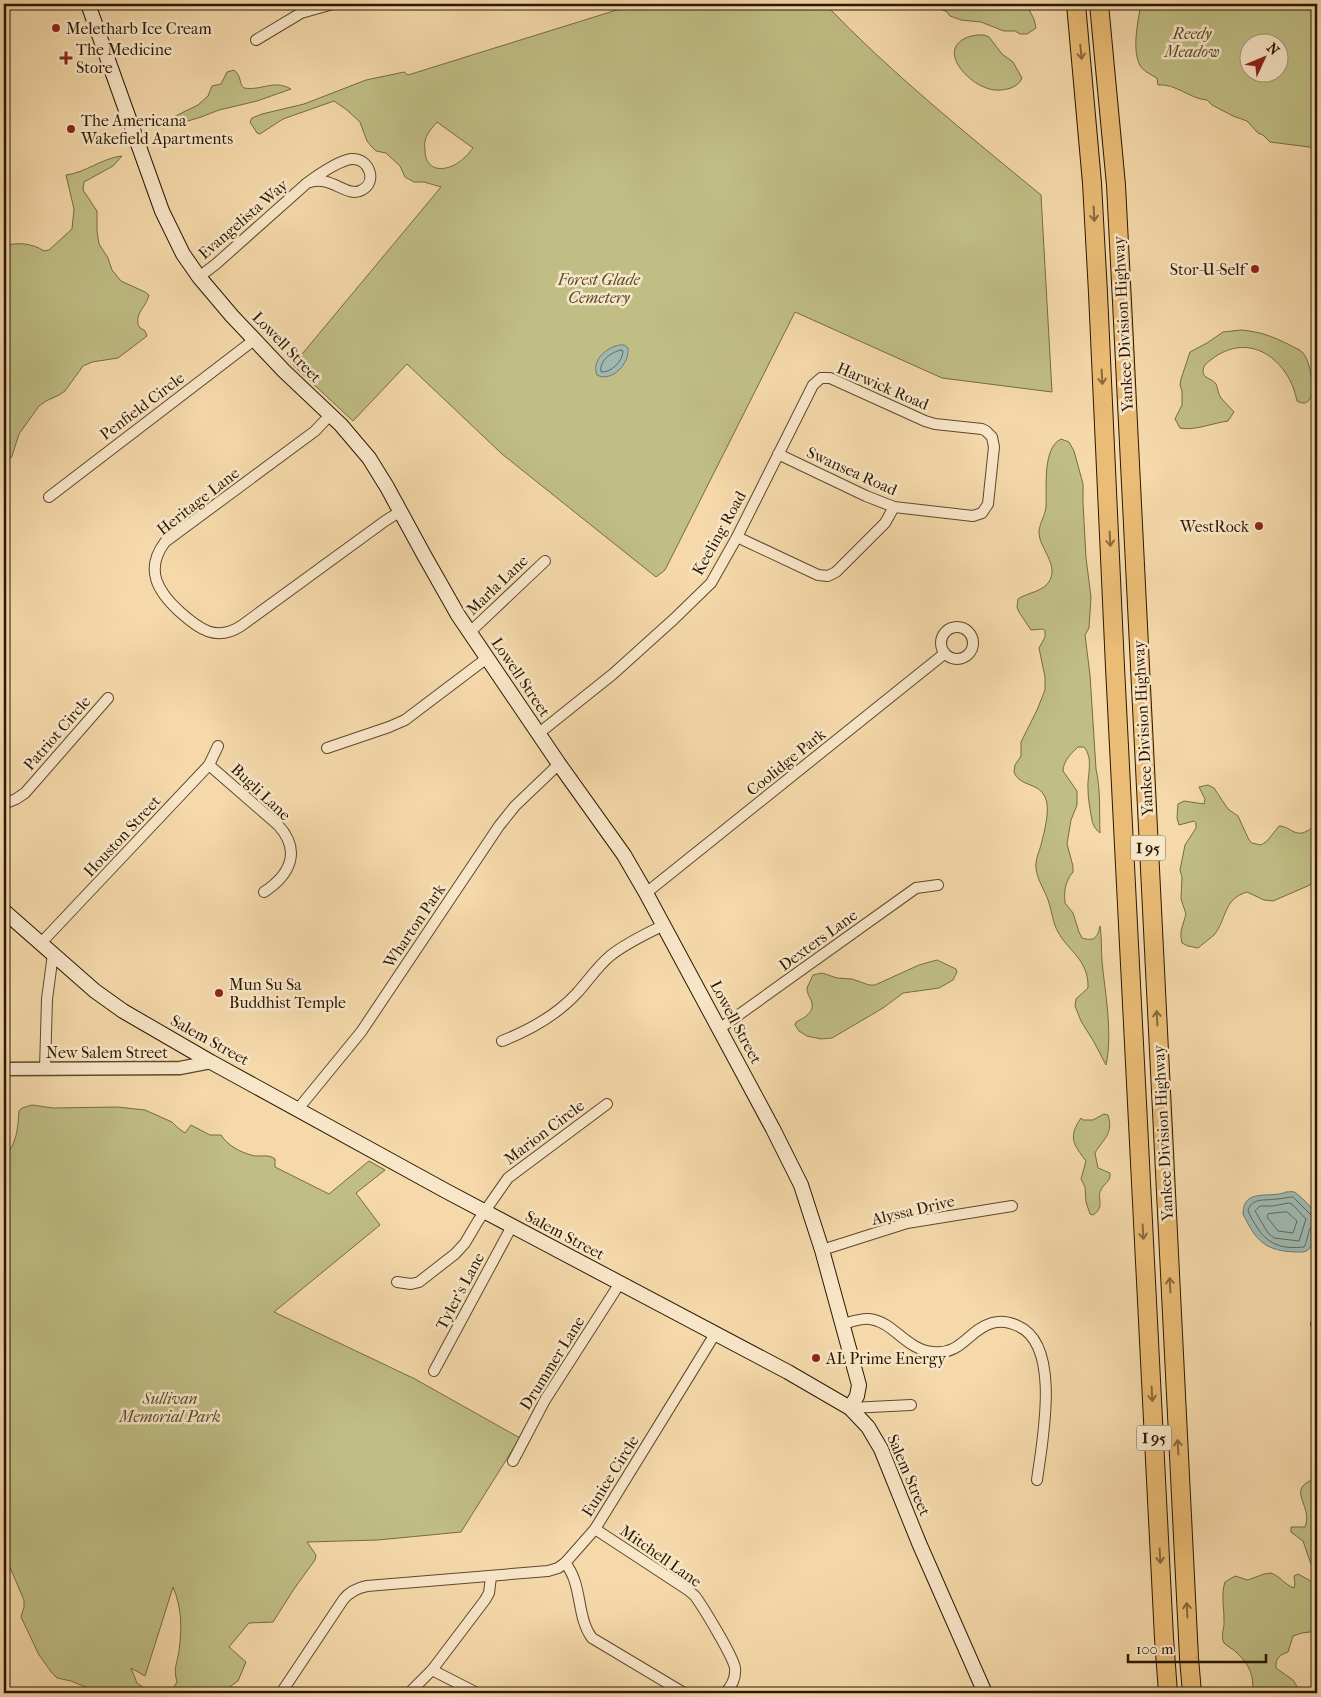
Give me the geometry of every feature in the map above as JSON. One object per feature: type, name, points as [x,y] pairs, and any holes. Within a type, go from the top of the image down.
[{"type":"highway","name":"Yankee Division Highway","points":[[1076,4],[1092,183],[1098,293],[1115,667],[1168,1693]]},
{"type":"highway","name":"Yankee Division Highway","points":[[1099,4],[1116,185],[1122,292],[1188,1648],[1192,1693]]},
{"type":"main road","name":"Lowell Street","points":[[88,4],[162,212],[175,241],[199,277],[254,340],[356,441],[401,512],[448,598],[538,734],[617,844],[664,925],[790,1161],[807,1203],[822,1250],[859,1385],[857,1396],[850,1408]]},
{"type":"main road","name":"Salem Street","points":[[4,911],[82,980],[114,1005],[180,1044],[485,1212],[803,1380],[850,1408],[868,1427],[881,1449],[919,1543],[985,1693]]},
{"type":"street","points":[[256,40],[301,13],[333,4]]},
{"type":"street","name":"Evangelista Way","points":[[199,277],[214,266],[307,183],[326,171],[351,159],[357,159],[368,166],[370,173],[368,185],[363,190],[357,192],[349,192],[324,180],[314,180],[307,183]]},
{"type":"street","name":"Penfield Circle","points":[[49,497],[254,340]]},
{"type":"street","name":"Harwick Road","points":[[821,378],[830,378],[925,421],[935,424],[982,429],[990,434]]},
{"type":"street","name":"Keeling Road","points":[[538,734],[613,674],[708,587],[737,538],[813,385],[821,378]]},
{"type":"street","name":"Heritage Lane","points":[[330,415],[315,431],[165,542],[158,554],[155,568],[157,582],[163,595],[200,628],[212,633],[229,632],[241,626],[385,521],[401,512]]},
{"type":"street","name":"Swansea Road","points":[[778,454],[894,508],[976,516],[987,507],[990,492],[994,444],[990,434]]},
{"type":"street","points":[[737,538],[818,575],[828,576],[836,572],[884,524],[894,508]]},
{"type":"street","name":"Marla Lane","points":[[470,632],[545,561]]},
{"type":"street","name":"Coolidge Park","points":[[646,893],[944,654]]},
{"type":"street","points":[[327,748],[390,727],[405,720],[487,658]]},
{"type":"street","name":"Patriot Circle","points":[[4,804],[16,799],[27,791],[108,698]]},
{"type":"street","name":"Houston Street","points":[[41,943],[210,764],[218,746]]},
{"type":"street","name":"Bugli Lane","points":[[210,764],[278,825],[287,837],[290,852],[288,867],[280,880],[264,892]]},
{"type":"street","name":"Wharton Park","points":[[298,1109],[370,1020],[499,826],[522,799],[559,764]]},
{"type":"street","name":"Dexters Lane","points":[[719,1029],[916,888],[938,885]]},
{"type":"street","points":[[502,1041],[528,1030],[556,1013],[579,991],[609,957],[664,925]]},
{"type":"street","points":[[46,1069],[47,999],[54,954]]},
{"type":"street","points":[[180,1044],[185,1052],[186,1067]]},
{"type":"street","name":"New Salem Street","points":[[4,1069],[186,1067],[211,1062]]},
{"type":"street","name":"Marion Circle","points":[[397,1282],[411,1284],[418,1282],[455,1254],[508,1178],[607,1104]]},
{"type":"street","name":"Alyssa Drive","points":[[822,1250],[907,1223],[1012,1206]]},
{"type":"street","name":"Tyler's Lane","points":[[434,1371],[512,1226]]},
{"type":"street","name":"Drummer Lane","points":[[513,1461],[545,1400],[620,1284]]},
{"type":"street","points":[[843,1324],[862,1319],[875,1320],[910,1344],[931,1352],[942,1352],[956,1348],[981,1328],[991,1323],[1004,1322],[1025,1330],[1034,1338],[1040,1348],[1045,1372],[1045,1412],[1037,1480]]},
{"type":"street","name":"Eunice Circle","points":[[565,1564],[595,1529],[715,1334]]},
{"type":"street","points":[[850,1408],[911,1405]]},
{"type":"street","name":"Mitchell Lane","points":[[595,1529],[695,1596],[734,1662],[734,1678],[726,1693]]},
{"type":"street","points":[[280,1693],[343,1600],[354,1590],[367,1586],[548,1571],[565,1564],[573,1574],[586,1627],[592,1638],[684,1693]]},
{"type":"street","points":[[409,1693],[432,1670],[486,1598],[491,1577]]},
{"type":"street","points":[[432,1670],[477,1693]]},
{"type":"green space","name":"Forest Glade Cemetery","points":[[636,4],[825,4],[903,79],[1041,195],[1052,392],[942,378],[795,312],[665,570],[656,577],[502,454],[407,364],[353,421],[293,365],[441,187],[424,182],[414,182],[405,177],[400,166],[386,153],[376,151],[367,141],[360,122],[334,101],[283,119],[260,134],[257,133],[250,122],[252,118],[262,114],[304,104],[366,80],[404,72],[408,75]],"holes":[[[437,122],[473,148],[460,162],[447,168],[440,168],[429,164],[426,158],[425,144],[428,134]]]},
{"type":"green space","points":[[930,4],[1026,4],[1034,19],[1036,28],[1027,34],[1004,31],[981,22],[961,20],[950,16],[947,12]]},
{"type":"green space","name":"Reedy Meadow","points":[[1141,4],[1317,4],[1317,148],[1270,142],[1247,121],[1212,105],[1207,100],[1170,86],[1158,85],[1157,78],[1142,69],[1138,61],[1136,53],[1137,27]]},
{"type":"green space","points":[[977,35],[989,37],[1002,54],[1013,62],[1022,78],[1018,84],[1004,90],[990,89],[978,84],[964,73],[956,59],[954,52],[956,46],[964,39]]},
{"type":"green space","points":[[234,70],[239,75],[244,88],[279,85],[291,89],[168,127],[163,128],[157,125],[198,105],[208,96],[212,86],[221,84],[227,72]]},
{"type":"green space","points":[[122,156],[113,166],[84,182],[83,190],[97,211],[99,244],[108,258],[112,270],[121,281],[149,295],[138,318],[139,327],[145,331],[147,336],[118,358],[92,362],[83,366],[65,391],[39,406],[19,434],[12,456],[4,468],[4,246],[24,244],[35,246],[44,251],[49,250],[72,229],[74,209],[66,175]]},
{"type":"green space","points":[[1241,330],[1266,335],[1302,352],[1309,366],[1311,376],[1312,385],[1309,400],[1304,403],[1297,401],[1293,386],[1286,373],[1277,362],[1266,354],[1253,349],[1240,348],[1226,351],[1206,364],[1203,374],[1216,384],[1219,395],[1234,412],[1228,421],[1197,428],[1180,428],[1175,419],[1182,405],[1180,385],[1190,352],[1223,332]]},
{"type":"green space","points":[[1061,439],[1069,442],[1074,451],[1083,484],[1086,558],[1091,597],[1089,628],[1085,635],[1098,777],[1100,833],[1093,824],[1089,804],[1089,757],[1084,747],[1078,747],[1070,755],[1063,768],[1063,771],[1077,791],[1077,805],[1071,820],[1067,844],[1073,872],[1066,886],[1065,903],[1073,913],[1082,938],[1095,938],[1100,926],[1109,1026],[1106,1065],[1081,1021],[1075,1006],[1076,999],[1088,988],[1085,970],[1078,957],[1056,929],[1048,899],[1037,872],[1036,865],[1046,821],[1047,802],[1042,792],[1020,780],[1014,772],[1015,765],[1021,756],[1021,742],[1045,690],[1045,677],[1039,648],[1045,637],[1045,631],[1043,629],[1031,630],[1019,612],[1017,607],[1018,599],[1044,587],[1052,574],[1052,568],[1039,533],[1046,507],[1048,460],[1055,444]]},
{"type":"green space","points":[[1208,785],[1214,788],[1228,809],[1238,816],[1252,843],[1261,845],[1267,841],[1279,826],[1303,833],[1317,823],[1317,861],[1313,867],[1313,880],[1310,885],[1273,901],[1264,900],[1247,892],[1239,895],[1229,904],[1214,935],[1198,948],[1182,943],[1181,938],[1186,914],[1181,899],[1182,877],[1180,870],[1185,845],[1196,828],[1196,823],[1194,821],[1179,825],[1177,818],[1178,804],[1184,801],[1204,804],[1205,799],[1199,787]]},
{"type":"green space","points":[[937,960],[956,969],[957,972],[953,980],[939,988],[903,993],[883,1008],[832,1038],[821,1039],[807,1036],[799,1031],[795,1025],[796,1022],[811,1011],[812,1004],[807,988],[813,975],[822,973],[837,978],[852,979],[869,985],[875,985],[919,965]]},
{"type":"green space","name":"Sullivan Memorial Park","points":[[32,1105],[53,1108],[118,1107],[145,1110],[172,1122],[185,1133],[191,1125],[210,1135],[221,1135],[230,1145],[243,1152],[254,1156],[272,1157],[275,1159],[275,1167],[329,1194],[369,1161],[385,1170],[356,1193],[380,1225],[274,1312],[415,1379],[520,1438],[461,1532],[378,1540],[307,1542],[316,1555],[315,1560],[273,1622],[249,1623],[229,1647],[246,1662],[238,1681],[221,1693],[165,1693],[174,1687],[177,1682],[175,1669],[180,1643],[180,1618],[173,1587],[145,1676],[131,1668],[137,1683],[151,1693],[96,1693],[71,1681],[57,1678],[39,1655],[21,1617],[24,1600],[4,1553],[4,1273],[9,1263],[4,1255],[4,1156],[12,1147],[14,1141],[19,1111]]},
{"type":"green space","points":[[1104,1114],[1108,1115],[1109,1132],[1095,1153],[1098,1168],[1110,1173],[1110,1176],[1100,1193],[1099,1209],[1093,1215],[1090,1214],[1086,1202],[1085,1187],[1081,1179],[1086,1161],[1075,1145],[1073,1135],[1081,1118],[1083,1120],[1093,1120]]},
{"type":"green space","points":[[1317,1478],[1317,1570],[1312,1567],[1303,1541],[1291,1532],[1291,1527],[1305,1527],[1307,1519],[1301,1493],[1302,1487],[1307,1482]]},
{"type":"green space","points":[[1271,1573],[1294,1588],[1294,1576],[1298,1574],[1309,1580],[1317,1588],[1317,1631],[1293,1636],[1288,1652],[1280,1656],[1276,1662],[1276,1668],[1293,1680],[1301,1693],[1286,1693],[1283,1688],[1275,1689],[1268,1693],[1252,1693],[1253,1681],[1248,1666],[1223,1640],[1223,1596],[1225,1582],[1235,1576],[1248,1580]]},
{"type":"water","points":[[620,345],[628,348],[628,354],[623,365],[614,374],[603,377],[597,375],[596,364],[601,355],[610,348]]},
{"type":"water","points":[[1286,1192],[1296,1193],[1316,1214],[1316,1226],[1308,1250],[1300,1252],[1285,1251],[1269,1247],[1257,1238],[1243,1214],[1244,1206],[1253,1197]]},
{"type":"place","name":"Meletharb Ice Cream","points":[[56,28]]},
{"type":"place","name":"The Medicine Store","points":[[66,58]]},
{"type":"place","name":"The Americana Wakefield Apartments","points":[[71,129]]},
{"type":"place","name":"Stor-U-Self","points":[[1255,269]]},
{"type":"place","name":"WestRock","points":[[1259,526]]},
{"type":"place","name":"Mun Su Sa Buddhist Temple","points":[[219,993]]},
{"type":"place","name":"AL Prime Energy","points":[[816,1358]]}]
